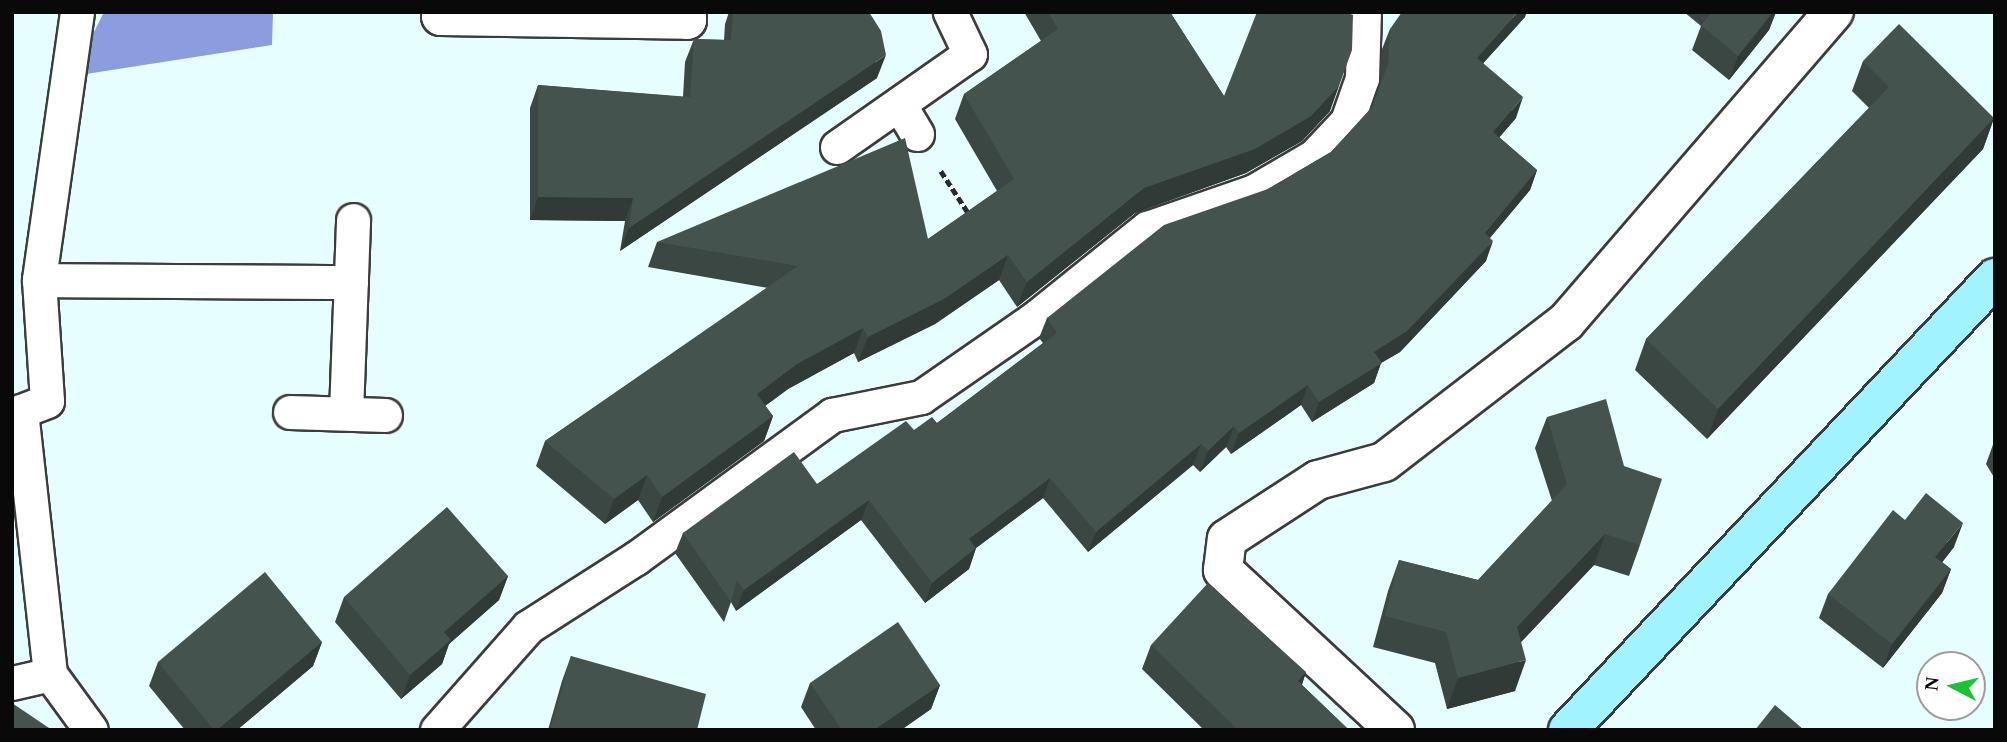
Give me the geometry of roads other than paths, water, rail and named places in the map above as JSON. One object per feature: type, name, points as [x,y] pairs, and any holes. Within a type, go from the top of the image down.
[{"type":"street","points":[[442,12],[441,16],[687,20],[687,12]]},
{"type":"street","points":[[1395,730],[1223,570],[1227,539],[1318,480],[1384,462],[1566,322],[1833,12]]},
{"type":"street","points":[[1568,730],[1995,278]]},
{"type":"lane","points":[[77,12],[39,280],[47,401],[21,411],[50,674],[91,730]]},
{"type":"lane","points":[[836,147],[970,54],[950,12]]},
{"type":"lane","points":[[437,730],[528,627],[636,558],[831,415],[921,397],[1035,318],[1147,228],[1254,191],[1314,156],[1347,121],[1362,78],[1364,12]]},
{"type":"lane","points":[[898,104],[917,134]]},
{"type":"lane","points":[[346,413],[353,220]]},
{"type":"lane","points":[[39,280],[351,282]]},
{"type":"lane","points":[[290,412],[385,415]]},
{"type":"lane","points":[[12,683],[50,674]]}]
